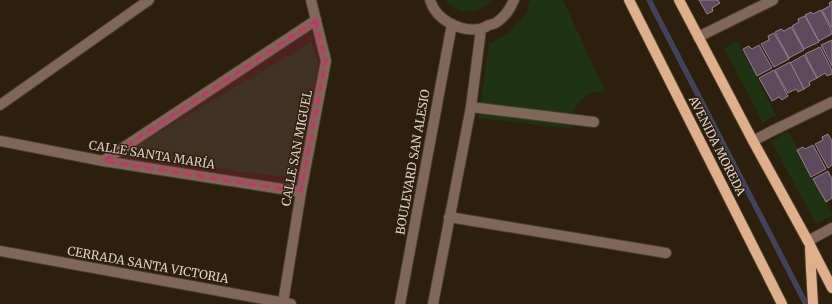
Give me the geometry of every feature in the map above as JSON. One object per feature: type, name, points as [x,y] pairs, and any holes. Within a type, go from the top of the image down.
[{"type":"main road","name":"AVENIDA MOREDA","points":[[629,0],[782,304]]},
{"type":"main road","points":[[679,0],[809,242],[832,288]]},
{"type":"main road","points":[[809,242],[812,269],[813,304]]},
{"type":"street","points":[[0,105],[150,0]]},
{"type":"street","name":"CALLE SAN MIGUEL","points":[[287,303],[301,192],[326,61],[311,0]]},
{"type":"street","points":[[430,0],[431,4],[440,16],[452,24],[466,29],[480,29],[497,22],[509,11],[514,0]]},
{"type":"street","points":[[698,37],[773,0]]},
{"type":"street","points":[[103,161],[316,20]]},
{"type":"street","name":"BOULEVARD SAN ALESIO","points":[[400,304],[452,24]]},
{"type":"street","points":[[433,304],[471,107],[480,29]]},
{"type":"street","points":[[754,142],[772,131],[832,102]]},
{"type":"street","points":[[471,107],[594,122]]},
{"type":"street","name":"CALLE SANTA MARÍA","points":[[0,142],[103,161],[301,192]]},
{"type":"street","points":[[449,216],[666,253]]},
{"type":"street","points":[[809,242],[832,228]]},
{"type":"street","name":"CERRADA SANTA VICTORIA","points":[[0,251],[287,303]]},
{"type":"highlighted area","points":[[316,20],[326,61],[301,192],[103,161]]},
{"type":"green space","points":[[446,0],[492,0],[482,8],[462,11],[456,9]]},
{"type":"green space","points":[[530,0],[563,0],[606,93],[598,92],[589,94],[578,103],[572,115],[574,129],[478,118],[489,44],[508,33],[526,14]]},
{"type":"green space","points":[[738,41],[776,115],[763,123],[724,48]]},
{"type":"green space","points":[[311,42],[319,64],[294,178],[119,156]]},
{"type":"green space","points":[[788,131],[832,214],[832,216],[816,224],[771,141]]},
{"type":"building","points":[[699,0],[718,0],[720,3],[712,8],[713,11],[707,14]]},
{"type":"building","points":[[832,1],[832,28],[822,10],[830,6],[829,3]]},
{"type":"building","points":[[821,10],[832,31],[832,34],[819,41],[805,15],[811,12],[813,14]]},
{"type":"building","points":[[805,16],[819,42],[804,49],[792,26],[799,22],[798,19]]},
{"type":"building","points":[[791,27],[804,50],[789,58],[775,32],[781,29],[784,31]]},
{"type":"building","points":[[774,33],[789,59],[774,67],[761,44],[769,40],[768,36]]},
{"type":"building","points":[[832,40],[832,66],[821,45]]},
{"type":"building","points":[[759,45],[772,68],[757,76],[743,49],[749,46],[752,49]]},
{"type":"building","points":[[820,47],[832,70],[832,74],[827,76],[825,73],[817,78],[805,54]]},
{"type":"building","points":[[804,55],[817,78],[809,82],[810,85],[804,89],[790,63]]},
{"type":"building","points":[[790,62],[804,89],[798,92],[796,89],[788,93],[775,70]]},
{"type":"building","points":[[774,70],[788,96],[782,100],[779,97],[772,101],[759,78]]},
{"type":"building","points":[[828,134],[832,141],[832,165],[828,168],[815,144],[823,140],[822,137]]},
{"type":"building","points":[[813,145],[826,169],[811,177],[797,150],[803,147],[805,149]]},
{"type":"building","points":[[828,171],[832,179],[832,198],[826,202],[813,179]]},
{"type":"waterway","points":[[649,0],[806,304]]}]
